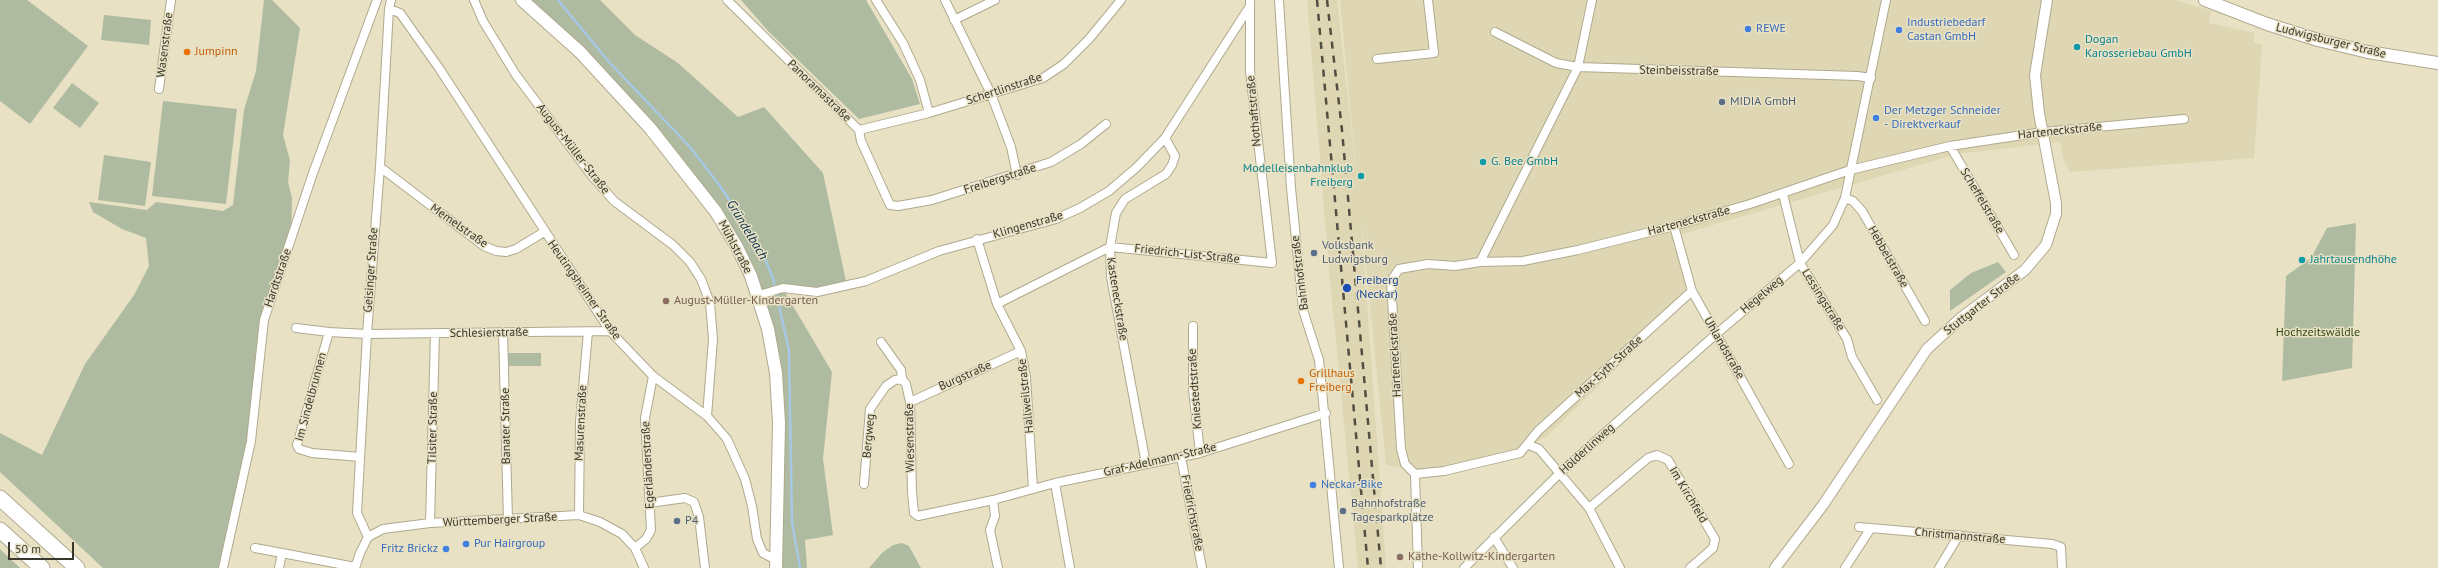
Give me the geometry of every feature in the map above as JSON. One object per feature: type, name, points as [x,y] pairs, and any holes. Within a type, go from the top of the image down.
[{"type":"highway","points":[[0,498],[77,568]]},
{"type":"highway","points":[[0,530],[42,568]]},
{"type":"main road","name":"Mühlstraße","points":[[522,0],[580,52],[650,128],[687,172],[716,212],[737,246],[763,294],[773,349],[779,423],[776,564]]},
{"type":"main road","name":"Ludwigsburger Straße","points":[[2205,0],[2267,24],[2318,40],[2368,52],[2438,63]]},
{"type":"street","name":"Wasenstraße","points":[[159,89],[171,0]]},
{"type":"street","name":"Hardtstraße","points":[[223,568],[251,441],[264,320],[313,173],[378,0]]},
{"type":"street","name":"Geisinger Straße","points":[[368,537],[357,513],[367,334],[380,167],[388,8],[391,0]]},
{"type":"street","name":"August-Müller-Straße","points":[[474,0],[483,21],[516,75],[592,176],[614,201],[673,245],[690,262],[701,279],[710,303],[713,325],[712,371],[707,416]]},
{"type":"street","name":"Panoramastraße","points":[[727,0],[859,130],[861,141],[882,184],[886,199]]},
{"type":"street","points":[[876,0],[903,43],[920,80],[929,113]]},
{"type":"street","points":[[945,0],[991,94],[1011,147],[1017,174]]},
{"type":"street","points":[[954,20],[995,0]]},
{"type":"street","name":"Schertlinstraße","points":[[859,130],[929,113],[1043,78],[1064,64],[1089,39],[1121,0]]},
{"type":"street","name":"Bahnhofstraße","points":[[1279,0],[1291,180],[1303,310],[1319,360],[1326,413],[1339,568]]},
{"type":"street","points":[[1377,59],[1434,53],[1428,0]]},
{"type":"street","points":[[1480,262],[1578,67],[1592,0]]},
{"type":"street","points":[[1850,170],[1886,0]]},
{"type":"street","name":"Stuttgarter Straße","points":[[1775,568],[1823,505],[1927,349],[1962,317],[2025,270],[2046,245],[2055,219],[2056,203],[2042,132],[2035,75],[2047,0]]},
{"type":"street","name":"Klingenstraße","points":[[763,294],[783,288],[817,292],[866,281],[938,251],[977,239],[1056,219],[1080,208],[1109,191],[1137,167],[1166,138],[1249,2]]},
{"type":"street","name":"Nothaftstraße","points":[[1249,2],[1250,71],[1272,263]]},
{"type":"street","name":"Heutingsheimer Straße","points":[[388,8],[400,13],[439,68],[544,232],[610,331],[653,376],[707,416],[728,439],[737,458],[752,506],[757,539],[763,553],[776,564]]},
{"type":"street","name":"Steinbeisstraße","points":[[1495,32],[1556,63],[1578,67],[1856,76],[1870,78]]},
{"type":"street","name":"Harteneckstraße","points":[[1415,474],[1405,464],[1401,449],[1391,281],[1399,268],[1410,266],[1455,266],[1480,262],[1523,261],[1674,226],[1783,194],[1850,170],[1950,146],[2042,132],[2184,119]]},
{"type":"street","name":"Freibergstraße","points":[[886,199],[890,205],[898,206],[920,202],[1017,174],[1050,162],[1081,144],[1106,124]]},
{"type":"street","name":"Kasteneckstraße","points":[[1146,464],[1112,277],[1110,247],[1116,213],[1125,199],[1166,174],[1172,165],[1175,156],[1166,138]]},
{"type":"street","name":"Scheffelstraße","points":[[1950,146],[2014,255]]},
{"type":"street","name":"Memelstraße","points":[[380,167],[484,246],[496,251],[506,252],[516,249],[544,232]]},
{"type":"street","name":"Hegelweg","points":[[1715,335],[1800,263],[1833,225],[1845,198],[1850,170]]},
{"type":"street","name":"Lessingstraße","points":[[1783,194],[1800,263],[1847,339],[1852,358],[1877,400]]},
{"type":"street","name":"Hebbelstraße","points":[[1845,198],[1853,201],[1862,211],[1925,321]]},
{"type":"street","name":"Uhlandstraße","points":[[1674,226],[1692,291],[1715,335],[1789,464]]},
{"type":"street","name":"Hallweilstraße","points":[[977,239],[997,304],[1021,351],[1026,377],[1033,489]]},
{"type":"street","points":[[997,304],[1110,247]]},
{"type":"street","name":"Friedrich-List-Straße","points":[[1110,247],[1272,263]]},
{"type":"street","name":"Max-Eyth-Straße","points":[[1415,474],[1485,463],[1520,453],[1529,445],[1538,431],[1692,291]]},
{"type":"street","name":"Kniestedtstraße","points":[[1193,326],[1193,383],[1200,453]]},
{"type":"street","points":[[296,328],[329,332],[367,334]]},
{"type":"street","name":"Schlesierstraße","points":[[367,334],[610,331]]},
{"type":"street","name":"Im Sindelbrunnen","points":[[329,332],[297,445],[299,449],[312,453],[360,457]]},
{"type":"street","name":"Banater Straße","points":[[503,332],[508,520]]},
{"type":"street","name":"Masurenstraße","points":[[579,515],[580,422],[588,332]]},
{"type":"street","name":"Tilsiter Straße","points":[[430,523],[435,333]]},
{"type":"street","name":"Hölderlinweg","points":[[1464,568],[1561,472],[1715,335]]},
{"type":"street","name":"Wiesenstraße","points":[[881,342],[901,370],[902,379],[906,384],[910,402],[910,470],[914,513],[918,516]]},
{"type":"street","name":"Burgstraße","points":[[910,402],[1021,351]]},
{"type":"street","name":"Egerländerstraße","points":[[635,548],[646,539],[651,530],[645,418],[653,376]]},
{"type":"street","name":"Bergweg","points":[[864,484],[870,409],[886,386],[895,380],[902,379]]},
{"type":"street","name":"Graf-Adelmann-Straße","points":[[918,516],[993,500],[1055,483],[1200,453],[1326,413]]},
{"type":"street","points":[[1529,445],[1539,449],[1561,472],[1589,508],[1620,568]]},
{"type":"street","name":"Im Kirchfeld","points":[[1589,508],[1648,458],[1657,455],[1668,460],[1715,539],[1713,548],[1690,568]]},
{"type":"street","name":"Friedrichstraße","points":[[1181,457],[1202,568]]},
{"type":"street","points":[[1415,474],[1418,568]]},
{"type":"street","points":[[1055,483],[1070,568]]},
{"type":"street","points":[[649,504],[685,498],[694,502],[699,517],[705,568]]},
{"type":"street","points":[[993,500],[995,516],[990,530],[998,568]]},
{"type":"street","name":"Württemberger Straße","points":[[368,537],[383,529],[430,523],[579,515],[611,527],[626,538],[635,548],[644,568]]},
{"type":"street","name":"Christmannstraße","points":[[1860,527],[1958,535],[2061,547],[2062,568]]},
{"type":"street","points":[[1845,568],[1872,528]]},
{"type":"street","points":[[1939,568],[1958,535]]},
{"type":"street","points":[[255,548],[355,568],[368,537]]},
{"type":"street","points":[[1494,537],[1513,568]]},
{"type":"street","points":[[279,568],[282,553]]},
{"type":"shaded area","points":[[1307,0],[1337,0],[1358,190],[1340,0],[2176,0],[2211,11],[2209,23],[2255,33],[2253,42],[2262,45],[2254,158],[2070,172],[2064,161],[2060,142],[1957,154],[1682,234],[1691,296],[1547,436],[1509,457],[1430,472],[1386,465],[1361,217],[1386,568],[1358,568],[1329,270]]},
{"type":"green space","points":[[0,0],[27,0],[88,46],[30,124],[0,101]]},
{"type":"green space","points":[[264,0],[272,0],[300,28],[283,135],[290,160],[288,182],[292,198],[291,242],[264,320],[251,441],[223,568],[103,568],[0,472],[0,433],[42,455],[85,364],[134,295],[149,266],[146,238],[122,229],[93,212],[89,202],[147,210],[156,202],[223,211],[233,205],[244,110],[256,71]]},
{"type":"green space","points":[[528,0],[600,0],[635,35],[678,63],[738,117],[764,107],[823,173],[847,286],[783,289],[832,372],[823,459],[833,535],[805,540],[807,568],[776,568],[779,423],[759,295],[687,172]]},
{"type":"green space","points":[[741,0],[866,0],[912,79],[920,104],[859,119],[769,32]]},
{"type":"green space","points":[[104,15],[151,20],[149,45],[101,40]]},
{"type":"green space","points":[[72,83],[99,103],[80,128],[53,108]]},
{"type":"green space","points":[[163,101],[237,109],[226,204],[152,196]]},
{"type":"green space","points":[[104,155],[151,162],[145,206],[98,200]]},
{"type":"green space","name":"Hochzeitswäldle","points":[[2356,223],[2352,368],[2282,381],[2286,276],[2311,258],[2327,228]]},
{"type":"green space","points":[[1998,262],[2006,272],[1950,311],[1950,290],[1971,273]]},
{"type":"green space","points":[[508,353],[541,353],[541,366],[509,366]]},
{"type":"green space","points":[[902,543],[909,546],[921,568],[869,568],[882,553],[893,545]]},
{"type":"green space","points":[[0,549],[2,551],[20,568],[0,568]]},
{"type":"waterway","name":"Gründelbach","points":[[558,0],[609,62],[690,147],[720,186],[760,247],[773,278],[789,351],[792,522],[800,568]]},
{"type":"railway","points":[[1317,0],[1368,568]]},
{"type":"railway","points":[[1327,0],[1342,130],[1381,568]]},
{"type":"place","name":"REWE","points":[[1748,29]]},
{"type":"place","name":"Industriebedarf Castan GmbH","points":[[1899,30]]},
{"type":"place","name":"Dogan Karosseriebau GmbH","points":[[2077,47]]},
{"type":"place","name":"Jumpinn","points":[[187,52]]},
{"type":"place","name":"MIDIA GmbH","points":[[1722,102]]},
{"type":"place","name":"Der Metzger Schneider - Direktverkauf","points":[[1876,118]]},
{"type":"place","name":"G. Bee GmbH","points":[[1483,162]]},
{"type":"place","name":"Modelleisenbahnklub Freiberg","points":[[1361,176]]},
{"type":"place","name":"Volksbank Ludwigsburg","points":[[1314,253]]},
{"type":"place","name":"Jahrtausendhöhe","points":[[2302,260]]},
{"type":"place","name":"Freiberg (Neckar)","points":[[1347,288]]},
{"type":"place","name":"August-Müller-Kindergarten","points":[[666,301]]},
{"type":"place","name":"Grillhaus Freiberg","points":[[1301,381]]},
{"type":"place","name":"Neckar-Bike","points":[[1313,485]]},
{"type":"place","name":"Bahnhofstraße Tagesparkplätze","points":[[1343,511]]},
{"type":"place","name":"P4","points":[[677,521]]},
{"type":"place","name":"Pur Hairgroup","points":[[466,544]]},
{"type":"place","name":"Fritz Brickz","points":[[446,549]]},
{"type":"place","name":"Käthe-Kollwitz-Kindergarten","points":[[1400,557]]}]
